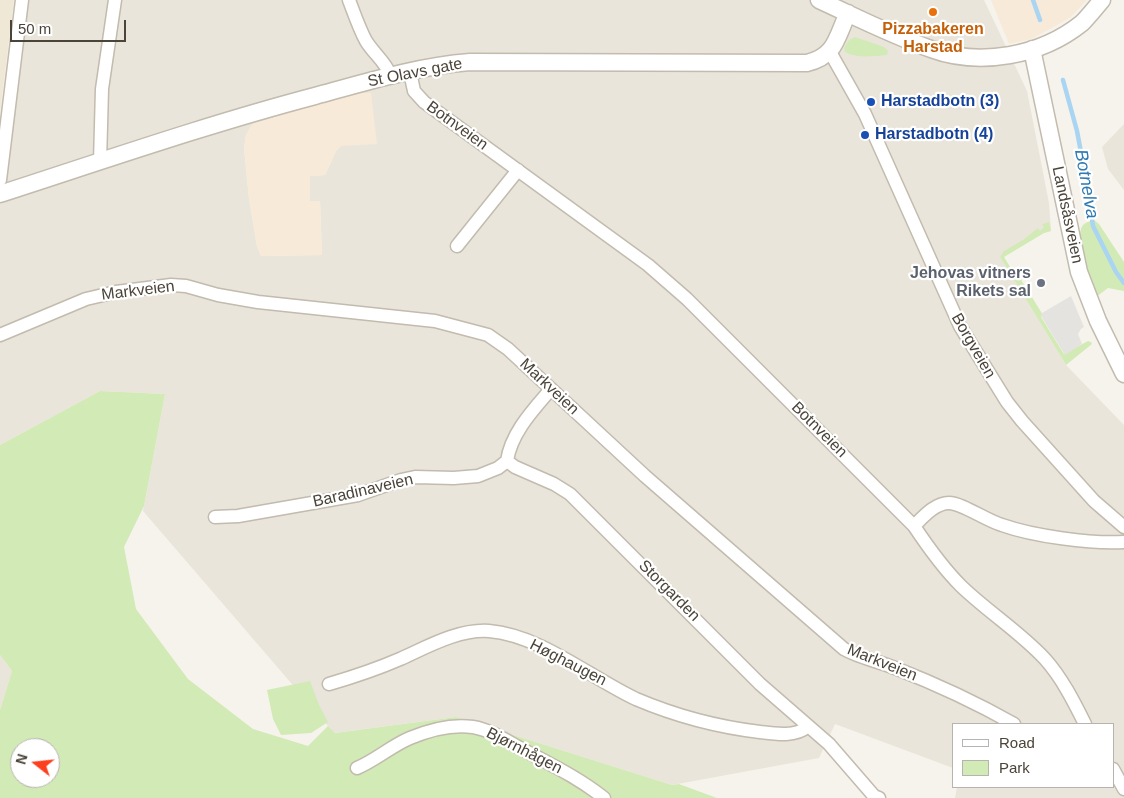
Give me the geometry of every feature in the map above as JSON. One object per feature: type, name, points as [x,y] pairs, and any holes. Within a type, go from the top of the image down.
[{"type":"street","points":[[0,180],[22,0]]},
{"type":"street","points":[[100,162],[102,90],[115,0]]},
{"type":"street","points":[[349,0],[366,40],[384,62],[391,76]]},
{"type":"street","points":[[819,0],[931,49],[947,54],[981,58],[1001,57],[1032,50],[1058,38],[1082,22],[1102,0]]},
{"type":"street","points":[[830,52],[848,13]]},
{"type":"street","name":"Landsåsveien","points":[[1032,50],[1079,272],[1098,320],[1124,374]]},
{"type":"street","name":"St Olavs gate","points":[[0,194],[261,111],[391,76],[446,64],[470,62],[807,63],[820,60],[830,52]]},
{"type":"street","name":"Borgveien","points":[[830,52],[865,114],[960,326],[979,359],[1022,421],[1094,501],[1124,527]]},
{"type":"street","name":"Botnveien","points":[[410,72],[414,91],[418,97],[630,250],[687,298],[914,526],[938,561],[962,587],[1046,660],[1063,683],[1084,723]]},
{"type":"street","points":[[456,246],[518,170]]},
{"type":"street","name":"Markveien","points":[[0,335],[86,299],[116,292],[171,285],[186,286],[218,295],[258,302],[434,321],[475,331],[499,342],[645,476],[844,650],[950,690],[1012,723]]},
{"type":"street","points":[[507,461],[509,450],[520,428],[551,389]]},
{"type":"street","name":"Baradinaveien","points":[[215,517],[238,516],[358,495],[401,480],[478,476],[498,468],[507,461]]},
{"type":"street","name":"Storgarden","points":[[507,461],[515,467],[554,484],[570,494],[706,628],[737,662],[829,744],[876,797]]},
{"type":"street","points":[[914,526],[934,508],[950,503],[960,505],[986,519],[1018,530],[1076,539],[1124,542]]},
{"type":"street","name":"Høghaugen","points":[[328,684],[366,672],[442,640],[468,633],[490,631],[538,646],[636,698],[674,713],[736,729],[764,732],[785,734],[802,731],[808,727]]},
{"type":"street","name":"Bjørnhågen","points":[[357,768],[379,757],[400,743],[422,734],[449,728],[475,728],[503,738],[561,769],[604,798]]},
{"type":"street","points":[[1114,772],[1124,789]]},
{"type":"shaded area","points":[[0,0],[14,0],[0,113]]},
{"type":"shaded area","points":[[26,0],[984,0],[1027,91],[1049,203],[1051,231],[1000,257],[1066,365],[1124,425],[1124,798],[955,798],[957,788],[1114,788],[1114,723],[952,723],[952,768],[835,724],[819,758],[672,785],[456,717],[334,733],[143,511],[165,394],[100,391],[0,445],[0,185]],"holes":[[[295,111],[341,146],[336,151],[325,175],[310,176],[310,201],[320,202],[322,255],[261,256],[257,246],[249,198],[244,148],[246,135],[253,124]]]},
{"type":"shaded area","points":[[991,0],[1087,0],[1071,17],[1052,28],[1031,39],[1009,44]]},
{"type":"shaded area","points":[[361,93],[371,93],[377,144],[341,146],[336,151],[325,175],[310,176],[310,201],[320,201],[322,255],[261,256],[257,246],[249,198],[244,148],[246,135],[250,127],[253,124],[295,111]]},
{"type":"shaded area","points":[[1124,124],[1124,190],[1108,169],[1102,147]]},
{"type":"shaded area","points":[[1071,296],[1084,327],[1078,334],[1082,344],[1065,355],[1041,316],[1042,313]]},
{"type":"shaded area","points":[[0,655],[12,671],[0,710]]},
{"type":"green space","points":[[855,37],[884,47],[888,51],[887,55],[861,56],[845,52],[844,48],[849,40]]},
{"type":"green space","points":[[1094,220],[1099,224],[1124,262],[1124,291],[1108,288],[1096,297],[1090,282],[1080,239],[1080,231],[1083,225]]},
{"type":"green space","points":[[1049,222],[1051,231],[1044,233],[1004,257],[1018,280],[1020,278],[1043,315],[1041,317],[1064,354],[1088,341],[1091,342],[1092,344],[1066,365],[1000,257],[1004,251],[1023,240],[1038,228],[1040,231],[1044,227],[1042,224]]},
{"type":"green space","points":[[100,391],[165,394],[144,506],[124,547],[136,609],[188,679],[253,729],[308,746],[328,726],[335,733],[456,717],[672,785],[679,784],[717,798],[0,798],[0,710],[12,671],[0,655],[0,445]]},
{"type":"green space","points":[[310,681],[328,722],[311,733],[281,735],[273,719],[267,690]]},
{"type":"waterway","name":"Botnelva","points":[[1033,0],[1040,20]]},
{"type":"waterway","name":"Botnelva","points":[[1063,80],[1077,131],[1093,226],[1116,272],[1124,283]]},
{"type":"place","name":"Pizzabakeren Harstad","points":[[933,12]]},
{"type":"place","name":"Harstadbotn (3)","points":[[871,102]]},
{"type":"place","name":"Harstadbotn (4)","points":[[865,135]]},
{"type":"place","name":"Jehovas vitners Rikets sal","points":[[1041,283]]}]
